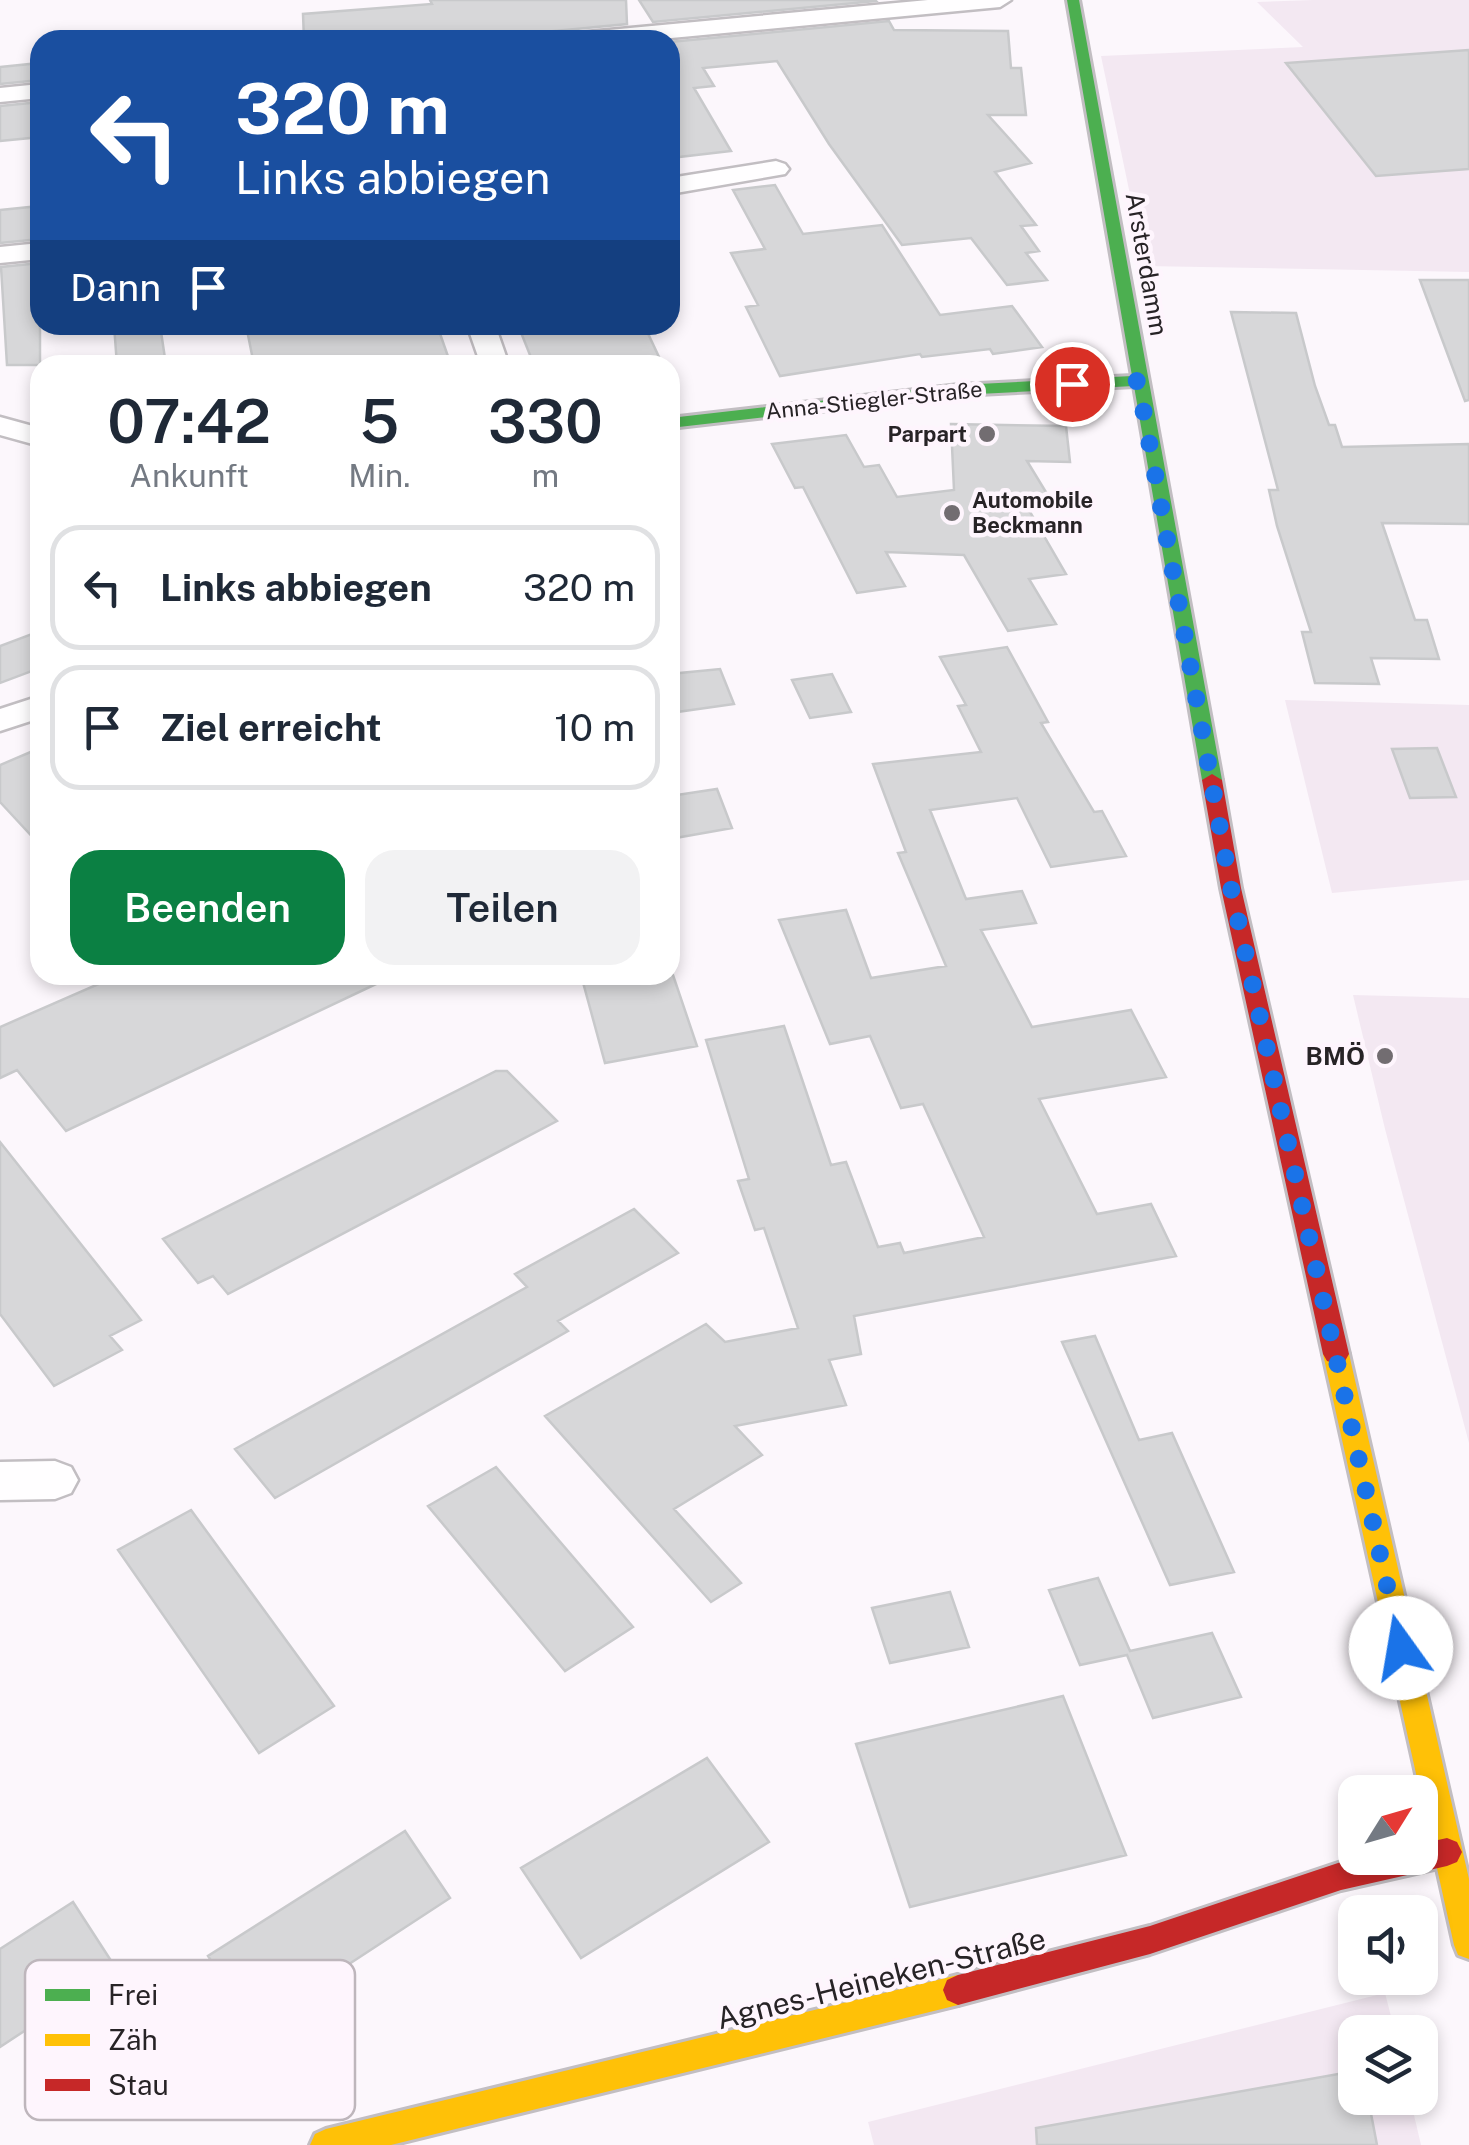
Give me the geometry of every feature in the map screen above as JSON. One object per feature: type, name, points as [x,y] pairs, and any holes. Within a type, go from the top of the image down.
[{"type":"street","points":[[680,30],[1000,0]]},
{"type":"street","name":"Arsterdamm","points":[[1074,0],[1138,381],[1231,888],[1469,1945]]},
{"type":"street","points":[[0,94],[30,92]]},
{"type":"street","points":[[680,184],[776,169]]},
{"type":"street","points":[[0,255],[30,252]]},
{"type":"street","name":"Anna-Stiegler-Straße","points":[[680,422],[960,390],[1138,381]]},
{"type":"street","points":[[0,426],[30,434]]},
{"type":"street","points":[[0,721],[30,710]]},
{"type":"street","points":[[0,1481],[55,1480]]},
{"type":"street","name":"Agnes-Heineken-Straße","points":[[326,2145],[384,2138],[1112,1950],[1341,1876],[1447,1852]]},
{"type":"shaded area","points":[[1469,0],[1469,272],[1145,266],[1101,56],[1303,47],[1257,2]]},
{"type":"shaded area","points":[[1285,700],[1469,705],[1469,880],[1332,893]]},
{"type":"shaded area","points":[[1353,995],[1469,998],[1469,1443],[1385,1129]]},
{"type":"shaded area","points":[[1386,1995],[1391,2015],[1338,2015],[1338,2115],[1414,2115],[1421,2145],[874,2145],[868,2122]]},
{"type":"building","points":[[430,0],[626,0],[627,24],[565,30],[304,30],[303,14],[432,4]]},
{"type":"building","points":[[639,0],[875,0],[876,1],[653,22]]},
{"type":"building","points":[[889,21],[894,30],[1008,31],[1011,68],[1021,68],[1026,115],[988,115],[1031,163],[995,172],[1036,225],[1021,226],[1039,251],[1026,253],[1047,280],[1007,285],[971,238],[902,245],[829,144],[777,61],[703,68],[714,86],[694,88],[731,151],[680,157],[680,41]]},
{"type":"building","points":[[1469,50],[1469,169],[1376,176],[1286,63]]},
{"type":"building","points":[[30,64],[30,81],[0,84],[0,67]]},
{"type":"building","points":[[30,103],[30,138],[0,141],[0,106]]},
{"type":"building","points":[[775,185],[803,234],[882,225],[940,315],[1012,306],[1042,347],[993,354],[990,349],[922,357],[920,354],[780,376],[746,307],[758,305],[731,253],[765,249],[733,190]]},
{"type":"building","points":[[30,207],[30,240],[0,243],[0,210]]},
{"type":"building","points":[[30,264],[30,335],[40,335],[40,355],[30,355],[30,365],[7,365],[1,267]]},
{"type":"building","points":[[1420,280],[1469,280],[1469,400],[1465,401]]},
{"type":"building","points":[[1231,312],[1296,313],[1315,386],[1342,447],[1469,444],[1469,524],[1382,523],[1415,620],[1427,620],[1439,659],[1371,658],[1379,684],[1315,683],[1302,632],[1311,632],[1277,526],[1269,490],[1278,490]]},
{"type":"building","points":[[115,335],[162,335],[164,355],[116,355]]},
{"type":"building","points":[[248,335],[440,335],[448,355],[252,355]]},
{"type":"building","points":[[522,335],[649,335],[658,355],[530,355]]},
{"type":"building","points":[[951,424],[1066,426],[1070,462],[1027,461],[1052,502],[1026,505],[1066,574],[1029,579],[1056,624],[1008,631],[964,555],[886,552],[905,586],[857,593],[803,487],[795,488],[772,444],[846,435],[864,467],[879,465],[897,497],[954,490]]},
{"type":"building","points":[[30,635],[30,672],[0,683],[0,646]]},
{"type":"building","points":[[1007,647],[1048,722],[1041,723],[1094,812],[1102,811],[1126,856],[1051,867],[1017,798],[930,810],[966,899],[1022,891],[1036,923],[981,930],[1032,1027],[1131,1010],[1166,1077],[1039,1099],[1097,1214],[1151,1204],[1176,1256],[854,1316],[861,1354],[829,1360],[846,1405],[735,1426],[762,1455],[674,1509],[741,1583],[711,1602],[545,1416],[706,1324],[725,1342],[798,1328],[764,1228],[755,1230],[738,1181],[749,1179],[706,1040],[784,1026],[831,1165],[846,1162],[878,1247],[900,1243],[904,1253],[984,1237],[923,1104],[901,1108],[870,1036],[830,1044],[779,920],[846,910],[871,978],[946,966],[898,853],[906,852],[873,764],[981,752],[958,706],[966,705],[940,657]]},
{"type":"building","points":[[720,669],[734,704],[680,712],[680,673]]},
{"type":"building","points":[[832,674],[851,712],[810,718],[792,680]]},
{"type":"building","points":[[1437,748],[1456,797],[1410,798],[1392,749]]},
{"type":"building","points":[[30,752],[30,834],[0,802],[0,765]]},
{"type":"building","points":[[717,789],[732,828],[680,837],[680,795]]},
{"type":"building","points":[[96,985],[374,985],[66,1131],[17,1070],[0,1078],[0,1027]]},
{"type":"building","points":[[584,985],[676,985],[697,1046],[605,1063]]},
{"type":"building","points":[[496,1071],[507,1071],[557,1121],[228,1294],[213,1276],[198,1283],[163,1239]]},
{"type":"building","points":[[0,1142],[141,1320],[110,1336],[122,1350],[54,1386],[0,1314]]},
{"type":"building","points":[[634,1209],[678,1253],[558,1321],[568,1331],[275,1498],[235,1449],[527,1287],[515,1274]]},
{"type":"building","points":[[1095,1336],[1139,1440],[1172,1433],[1234,1572],[1170,1585],[1062,1342]]},
{"type":"building","points":[[496,1467],[633,1627],[565,1671],[428,1506]]},
{"type":"building","points":[[191,1510],[334,1706],[259,1753],[118,1550]]},
{"type":"building","points":[[1098,1578],[1130,1651],[1212,1633],[1241,1697],[1153,1718],[1127,1655],[1080,1665],[1049,1590]]},
{"type":"building","points":[[950,1592],[969,1647],[890,1663],[872,1608]]},
{"type":"building","points":[[1063,1696],[1126,1855],[910,1907],[856,1744]]},
{"type":"building","points":[[707,1758],[769,1842],[581,1958],[521,1868]]},
{"type":"building","points":[[405,1831],[450,1898],[355,1960],[211,1960],[208,1956]]},
{"type":"building","points":[[73,1902],[111,1960],[25,1960],[25,2031],[0,2047],[0,1949]]},
{"type":"building","points":[[1338,2074],[1338,2115],[1371,2115],[1377,2145],[1037,2145],[1036,2128]]},
{"type":"traffic: fast","points":[[1073,0],[1212,780]]},
{"type":"traffic: fast","points":[[680,422],[959,390],[1138,381]]},
{"type":"traffic: slow","points":[[1336,1354],[1469,1945]]},
{"type":"traffic: slow","points":[[326,2145],[958,1990]]},
{"type":"traffic: jam","points":[[1212,780],[1231,888],[1336,1354]]},
{"type":"traffic: jam","points":[[958,1990],[1150,1940],[1341,1876],[1447,1852]]},
{"type":"place","name":"Parpart","points":[[987,434]]},
{"type":"place","name":"Automobile Beckmann","points":[[952,513]]},
{"type":"place","name":"BMÖ","points":[[1385,1056]]},
{"type":"route","points":[[1072,384],[1138,381],[1231,888],[1401,1648]]}]
